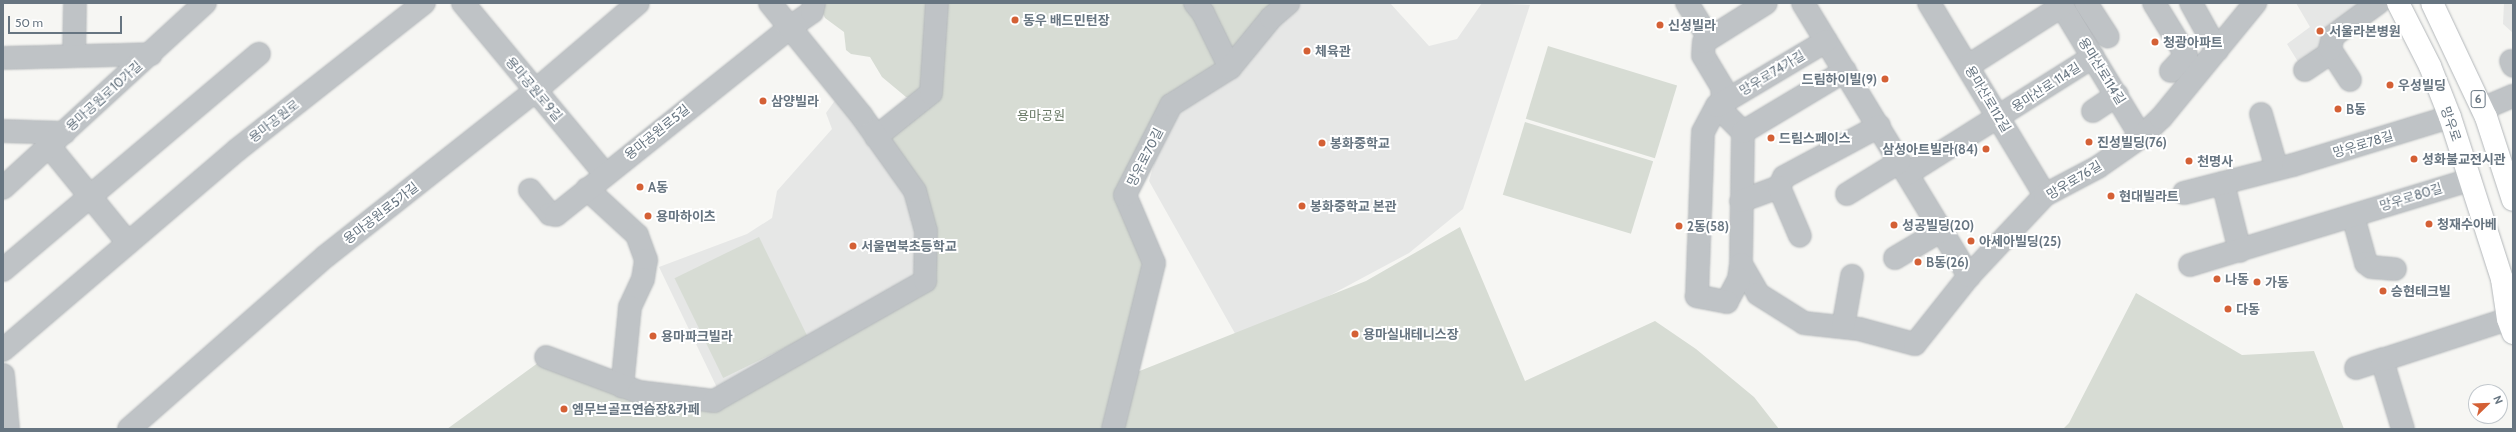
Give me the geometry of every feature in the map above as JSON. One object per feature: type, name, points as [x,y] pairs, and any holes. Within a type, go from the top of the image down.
[{"type":"main road","name":"망우로","points":[[2398,3],[2430,66],[2452,124],[2502,279],[2511,326]]},
{"type":"main road","name":"6","points":[[2435,4],[2484,113],[2513,200]]},
{"type":"main road","points":[[2452,124],[2473,129],[2484,113]]},
{"type":"street","points":[[74,56],[75,3]]},
{"type":"street","name":"용마공원로10가길","points":[[3,188],[205,3]]},
{"type":"street","name":"용마공원로","points":[[3,350],[236,150],[424,3]]},
{"type":"street","name":"용마공원로9길","points":[[463,3],[605,174]]},
{"type":"street","name":"용마공원로5가길","points":[[130,429],[326,256],[535,91],[638,3]]},
{"type":"street","points":[[546,357],[622,387],[639,392],[714,401],[925,281],[926,231],[915,191],[876,137],[788,28],[770,3]]},
{"type":"street","name":"용마공원로5길","points":[[530,190],[554,216],[788,28],[812,12],[814,3]]},
{"type":"street","points":[[876,137],[931,93],[937,3]]},
{"type":"street","points":[[1195,3],[1203,13],[1230,68]]},
{"type":"street","name":"망우로70길","points":[[1113,429],[1154,263],[1125,195],[1171,105],[1230,68],[1271,18],[1288,3]]},
{"type":"street","points":[[1687,3],[1708,38]]},
{"type":"street","points":[[1720,104],[1743,132],[1740,279],[1727,302],[1696,296],[1703,132],[1720,104],[1722,87],[1701,50],[1704,42],[1708,38],[1766,3]]},
{"type":"street","points":[[1803,3],[1969,276]]},
{"type":"street","points":[[2086,3],[2108,37]]},
{"type":"street","points":[[2154,3],[2186,55],[2171,71]]},
{"type":"street","points":[[2191,3],[2217,50]]},
{"type":"street","name":"망우로76길","points":[[1741,264],[1758,294],[1804,323],[1843,327],[1916,344],[1969,276],[2045,196],[2098,166],[2141,137],[2161,118],[2255,3]]},
{"type":"street","points":[[2350,80],[2330,49],[2333,36],[2378,3]]},
{"type":"street","name":"용마산로114길","points":[[1968,66],[2061,5],[2117,95],[2141,137]]},
{"type":"street","name":"용마산로112길","points":[[1937,6],[1968,66],[2045,196]]},
{"type":"street","name":"망우로74가길","points":[[1720,104],[1826,41]]},
{"type":"street","points":[[2305,70],[2332,52]]},
{"type":"street","points":[[3,58],[151,54]]},
{"type":"street","points":[[3,270],[259,54]]},
{"type":"street","name":"용마산로 114길","points":[[1999,118],[2093,57]]},
{"type":"street","points":[[1743,132],[1845,71]]},
{"type":"street","points":[[2093,111],[2117,95]]},
{"type":"street","points":[[2484,113],[2513,96]]},
{"type":"street","points":[[2261,114],[2277,169]]},
{"type":"street","points":[[1847,194],[1903,168],[1999,118]]},
{"type":"street","name":"망우로78길","points":[[2184,193],[2452,124]]},
{"type":"street","points":[[1741,201],[1779,187],[1784,178],[1879,126]]},
{"type":"street","points":[[3,131],[56,140],[90,197],[128,243]]},
{"type":"street","name":"망우로80길","points":[[2190,265],[2470,180]]},
{"type":"street","points":[[2224,183],[2240,250]]},
{"type":"street","points":[[1779,187],[1800,236]]},
{"type":"street","points":[[587,189],[637,235],[646,260],[643,279],[630,308],[622,387]]},
{"type":"street","points":[[2353,216],[2366,263],[2371,267],[2395,269]]},
{"type":"street","points":[[1895,258],[1942,230]]},
{"type":"street","points":[[1843,327],[1852,276]]},
{"type":"street","name":"망우로","points":[[2356,368],[2384,359],[2511,326]]},
{"type":"street","points":[[2384,359],[2382,364],[2403,429]]},
{"type":"street","points":[[3,375],[8,429]]},
{"type":"shaded area","name":"봉화중학교","points":[[1302,3],[1390,3],[1429,46],[1457,39],[1482,3],[1530,5],[1463,209],[1409,253],[1323,299],[1237,337],[1149,181],[1171,105],[1193,102]]},
{"type":"shaded area","name":"서울라본병원","points":[[2296,3],[2372,3],[2300,65],[2287,44],[2310,27]]},
{"type":"shaded area","points":[[2504,3],[2513,3],[2513,33],[2503,24]]},
{"type":"shaded area","name":"서울면북초등학교","points":[[841,92],[915,191],[925,281],[721,396],[659,267],[747,234],[772,218],[777,191],[832,129],[826,113]]},
{"type":"green space","points":[[822,3],[931,3],[928,82],[911,98],[906,97],[882,77],[870,57],[851,54],[846,50],[844,32],[825,18],[821,10]]},
{"type":"green space","name":"용마공원","points":[[936,3],[1283,3],[1171,105],[1125,195],[1154,263],[1127,376],[1366,281],[1460,227],[1525,381],[1655,321],[1696,349],[1754,397],[1779,429],[447,429],[546,357],[714,401],[924,281],[926,231],[876,137],[931,93]]},
{"type":"green space","points":[[1548,46],[1677,85],[1655,158],[1526,119]]},
{"type":"green space","points":[[1525,122],[1653,161],[1631,234],[1503,195]]},
{"type":"green space","points":[[759,237],[808,337],[723,378],[675,278]]},
{"type":"green space","points":[[2136,293],[2242,355],[2314,351],[2344,429],[2063,429],[2069,423]]},
{"type":"place","name":"동우 배드민턴장","points":[[1015,20]]},
{"type":"place","name":"신성빌라","points":[[1660,25]]},
{"type":"place","name":"서울라본병원","points":[[2320,31]]},
{"type":"place","name":"청광아파트","points":[[2155,42]]},
{"type":"place","name":"체육관","points":[[1307,51]]},
{"type":"place","name":"드림하이빌(9)","points":[[1885,79]]},
{"type":"place","name":"우성빌딩","points":[[2390,85]]},
{"type":"place","name":"삼양빌라","points":[[763,101]]},
{"type":"place","name":"B동","points":[[2338,109]]},
{"type":"place","name":"드림스페이스","points":[[1771,138]]},
{"type":"place","name":"진성빌딩(76)","points":[[2089,142]]},
{"type":"place","name":"봉화중학교","points":[[1322,143]]},
{"type":"place","name":"삼성아트빌라(84)","points":[[1986,149]]},
{"type":"place","name":"성화불교전시관","points":[[2414,159]]},
{"type":"place","name":"천명사","points":[[2189,161]]},
{"type":"place","name":"A동","points":[[640,187]]},
{"type":"place","name":"현대빌라트","points":[[2111,196]]},
{"type":"place","name":"봉화중학교 본관","points":[[1302,206]]},
{"type":"place","name":"용마하이츠","points":[[648,216]]},
{"type":"place","name":"청재수아베","points":[[2429,224]]},
{"type":"place","name":"성공빌딩(20)","points":[[1894,225]]},
{"type":"place","name":"2동(58)","points":[[1679,226]]},
{"type":"place","name":"아세아빌딩(25)","points":[[1971,241]]},
{"type":"place","name":"서울면북초등학교","points":[[853,246]]},
{"type":"place","name":"B동(26)","points":[[1918,262]]},
{"type":"place","name":"나동","points":[[2217,279]]},
{"type":"place","name":"가동","points":[[2257,282]]},
{"type":"place","name":"승현테크빌","points":[[2383,291]]},
{"type":"place","name":"다동","points":[[2228,309]]},
{"type":"place","name":"용마실내테니스장","points":[[1355,334]]},
{"type":"place","name":"용마파크빌라","points":[[653,336]]},
{"type":"place","name":"엠무브골프연습장&카페","points":[[564,409]]}]
